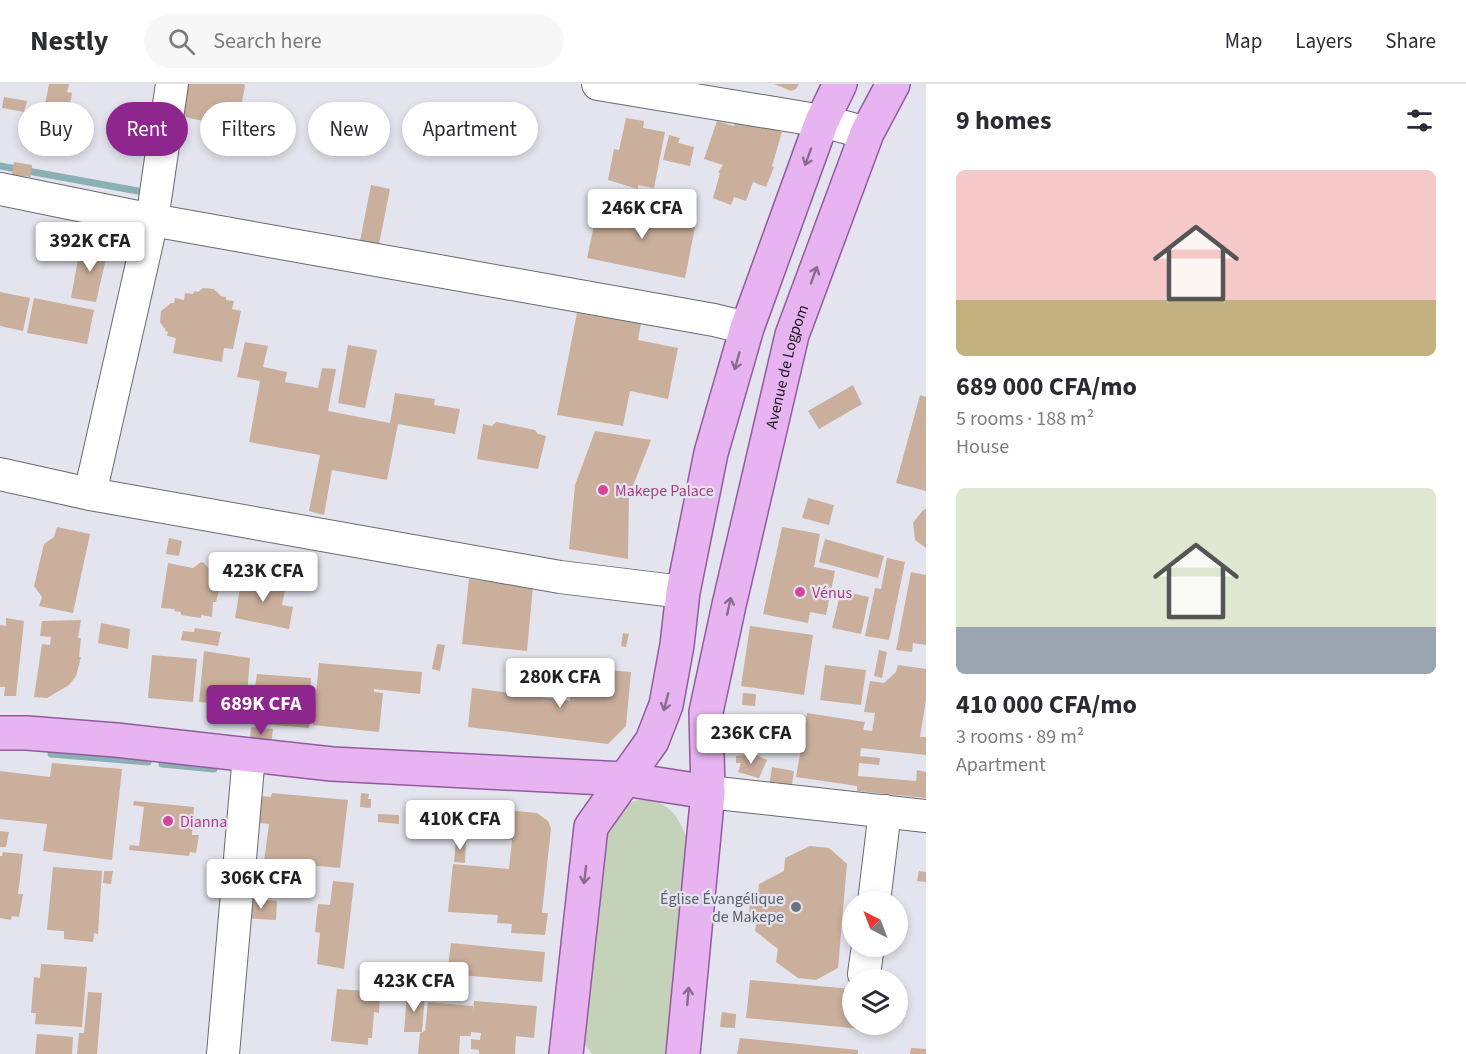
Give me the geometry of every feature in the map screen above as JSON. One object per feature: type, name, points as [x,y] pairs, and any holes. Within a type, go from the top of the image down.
[{"type":"main road","points":[[566,1054],[591,827],[652,741],[666,705],[677,645],[683,592],[711,453],[747,328],[822,121],[840,84]]},
{"type":"main road","name":"Avenue de Logpom","points":[[683,1054],[708,792],[706,712],[729,604],[792,335],[867,133],[893,84]]},
{"type":"main road","points":[[0,733],[116,740],[344,765],[624,779],[708,792]]},
{"type":"street","points":[[90,494],[152,220],[172,84]]},
{"type":"street","points":[[598,84],[631,87],[822,121],[867,133]]},
{"type":"street","points":[[0,189],[152,220],[714,320],[747,328]]},
{"type":"street","points":[[0,474],[90,494],[560,577],[683,592]]},
{"type":"street","points":[[224,1054],[249,755]]},
{"type":"street","points":[[708,792],[926,816]]},
{"type":"street","points":[[875,891],[885,811]]},
{"type":"green space","points":[[642,799],[666,806],[680,823],[687,839],[668,1054],[592,1054],[583,1042],[602,832],[624,804]]},
{"type":"building","points":[[49,84],[69,84],[67,92],[72,93],[70,102],[46,102]]},
{"type":"building","points":[[182,84],[244,84],[245,86],[242,102],[200,102],[200,120],[188,118],[188,102],[178,102]]},
{"type":"building","points":[[774,84],[799,84],[791,91]]},
{"type":"building","points":[[4,97],[27,101],[18,102],[18,111],[2,108]]},
{"type":"building","points":[[738,111],[779,125],[777,131],[782,132],[772,166],[774,167],[766,187],[753,182],[746,201],[734,197],[731,205],[713,198],[720,173],[718,172],[723,165],[704,159],[717,121],[734,126]]},
{"type":"building","points":[[626,118],[644,121],[643,128],[665,132],[654,188],[638,185],[638,189],[608,180],[614,149],[619,150]]},
{"type":"building","points":[[669,135],[680,138],[678,143],[694,147],[690,166],[663,160]]},
{"type":"building","points":[[14,162],[32,165],[31,177],[12,175]]},
{"type":"building","points":[[371,185],[390,189],[379,244],[360,241]]},
{"type":"building","points":[[599,202],[696,222],[685,278],[587,258]]},
{"type":"building","points":[[89,240],[104,244],[103,248],[108,250],[96,302],[71,298],[78,259],[85,261]]},
{"type":"building","points":[[203,288],[214,289],[221,296],[226,297],[226,300],[234,301],[232,309],[241,311],[233,349],[224,348],[222,362],[173,353],[176,338],[167,336],[168,332],[160,322],[161,311],[174,303],[175,298],[184,300],[185,293],[193,294],[194,291],[198,292]]},
{"type":"building","points":[[0,292],[30,298],[23,331],[0,326]]},
{"type":"building","points":[[34,298],[94,310],[87,344],[27,333]]},
{"type":"building","points":[[577,313],[641,323],[638,340],[678,348],[668,399],[630,391],[623,426],[557,415]]},
{"type":"building","points":[[245,342],[268,346],[263,367],[287,372],[285,382],[318,388],[322,368],[336,369],[328,411],[390,423],[395,393],[435,399],[434,405],[460,409],[455,434],[398,424],[387,480],[332,470],[324,515],[309,511],[320,455],[249,442],[260,381],[237,377]]},
{"type":"building","points":[[348,345],[377,350],[365,408],[338,403]]},
{"type":"building","points":[[853,385],[862,404],[819,429],[808,411]]},
{"type":"building","points":[[920,395],[926,397],[926,491],[896,483]]},
{"type":"building","points":[[496,422],[535,430],[538,434],[546,436],[538,469],[477,459],[483,424],[492,426]]},
{"type":"building","name":"Makepe Palace","points":[[595,431],[651,440],[629,496],[628,559],[569,549],[575,485]]},
{"type":"building","points":[[808,498],[834,505],[829,525],[802,518]]},
{"type":"building","points":[[926,509],[926,548],[915,540],[913,523]]},
{"type":"building","points":[[57,527],[90,534],[73,613],[39,606],[42,597],[34,586],[44,544],[54,537]]},
{"type":"building","name":"Vénus","points":[[782,527],[820,534],[814,567],[835,571],[826,615],[810,612],[808,623],[763,614]]},
{"type":"building","points":[[169,538],[182,541],[179,556],[166,554]]},
{"type":"building","points":[[825,539],[884,556],[878,578],[819,562]]},
{"type":"building","points":[[244,552],[250,555],[249,563],[242,566],[236,561],[238,555]]},
{"type":"building","points":[[887,558],[905,562],[889,640],[865,636],[875,588],[881,589]]},
{"type":"building","points":[[201,562],[210,570],[228,573],[225,591],[219,589],[216,602],[213,602],[212,617],[181,615],[181,612],[174,611],[175,609],[161,608],[168,563],[193,568]]},
{"type":"building","points":[[911,572],[926,575],[926,645],[913,643],[912,652],[896,650]]},
{"type":"building","points":[[242,577],[271,582],[277,580],[286,585],[282,605],[293,607],[289,629],[235,618]]},
{"type":"building","points":[[469,579],[533,586],[527,651],[462,644]]},
{"type":"building","points":[[841,591],[869,597],[861,634],[832,628]]},
{"type":"building","points":[[6,618],[24,621],[16,696],[4,696],[5,687],[0,687],[0,625],[6,626]]},
{"type":"building","points":[[81,620],[78,638],[81,638],[79,657],[81,657],[76,676],[69,685],[47,698],[34,697],[42,644],[50,645],[51,637],[40,636],[42,621]]},
{"type":"building","points":[[101,623],[130,629],[128,649],[98,643]]},
{"type":"building","points":[[750,626],[813,635],[804,695],[741,686]]},
{"type":"building","points":[[195,628],[221,632],[218,646],[181,640],[183,631],[194,632]]},
{"type":"building","points":[[623,633],[629,634],[626,647],[621,646]]},
{"type":"building","points":[[437,644],[445,645],[440,671],[432,669]]},
{"type":"building","points":[[879,650],[887,652],[882,678],[874,676]]},
{"type":"building","points":[[204,651],[250,658],[246,707],[199,702]]},
{"type":"building","points":[[152,655],[197,659],[193,702],[148,698]]},
{"type":"building","points":[[319,663],[422,672],[420,694],[374,689],[374,692],[383,693],[379,732],[313,725]]},
{"type":"building","points":[[825,665],[866,670],[861,705],[820,700]]},
{"type":"building","points":[[898,665],[926,669],[926,700],[920,737],[926,737],[926,755],[861,748],[860,756],[880,758],[879,765],[859,763],[858,776],[916,781],[917,770],[926,772],[926,798],[857,791],[857,786],[796,777],[807,713],[865,722],[863,730],[872,731],[875,713],[864,712],[870,681],[884,683],[896,672]]},
{"type":"building","points":[[574,667],[631,672],[626,726],[608,744],[468,727],[472,688],[570,701]]},
{"type":"building","points":[[257,674],[311,678],[309,728],[250,723]]},
{"type":"building","points":[[743,693],[756,694],[755,706],[742,705]]},
{"type":"building","points":[[251,727],[273,729],[271,745],[250,742]]},
{"type":"building","points":[[754,754],[767,760],[759,778],[738,772],[741,763],[736,763],[736,756]]},
{"type":"building","points":[[52,763],[122,769],[112,860],[43,851],[47,824],[0,819],[0,771],[50,777]]},
{"type":"building","points":[[772,767],[794,771],[791,791],[769,786]]},
{"type":"building","points":[[272,793],[348,800],[340,868],[264,861],[269,824],[250,822],[252,795],[271,797]]},
{"type":"building","points":[[361,793],[369,794],[371,808],[360,807]]},
{"type":"building","name":"Dianna","points":[[134,801],[194,807],[192,835],[199,835],[196,853],[190,852],[189,856],[129,850],[130,845],[139,846],[144,807],[133,805]]},
{"type":"building","points":[[461,806],[537,813],[548,821],[551,828],[542,913],[548,913],[545,935],[511,933],[512,924],[497,923],[498,915],[448,912],[453,864],[509,869],[512,840],[458,835]]},
{"type":"building","points":[[378,814],[399,815],[399,824],[378,822]]},
{"type":"building","points":[[0,831],[9,832],[6,847],[0,847]]},
{"type":"building","points":[[456,839],[466,839],[465,863],[454,862]]},
{"type":"building","name":"Église Évangélique de Makepe","points":[[810,846],[829,848],[847,864],[845,891],[842,891],[838,968],[816,980],[798,978],[776,962],[778,949],[755,931],[757,920],[749,914],[750,899],[755,900],[758,895],[759,884],[784,871],[785,858]]},
{"type":"building","points":[[3,852],[23,854],[18,894],[23,894],[19,917],[12,916],[11,920],[0,918],[0,856]]},
{"type":"building","points":[[53,867],[102,871],[98,934],[94,933],[93,942],[64,939],[64,931],[47,930]]},
{"type":"building","points":[[104,871],[113,871],[111,884],[103,883]]},
{"type":"building","points":[[919,871],[926,872],[926,882],[917,881]]},
{"type":"building","points":[[333,881],[354,883],[344,969],[317,964],[320,933],[315,932],[318,904],[330,905]]},
{"type":"building","points":[[245,899],[277,901],[276,920],[244,918]]},
{"type":"building","points":[[451,943],[545,952],[542,982],[447,974]]},
{"type":"building","points":[[41,964],[87,967],[82,1027],[35,1024],[36,1013],[31,1013],[34,977],[40,978]]},
{"type":"building","points":[[750,980],[842,988],[842,1027],[746,1018]]},
{"type":"building","points":[[337,989],[380,992],[379,1013],[374,1012],[372,1038],[368,1038],[368,1045],[331,1041]]},
{"type":"building","points":[[88,992],[102,993],[97,1054],[77,1054],[79,1033],[84,1033]]},
{"type":"building","points":[[407,994],[425,994],[422,1032],[404,1032]]},
{"type":"building","points":[[474,1001],[537,1006],[534,1038],[516,1036],[515,1054],[479,1054],[479,1050],[471,1049],[471,1039],[480,1040],[481,1033],[471,1032],[471,1036],[460,1036],[459,1054],[418,1054],[420,1033],[425,1031],[428,1002],[473,1006],[473,1012]]},
{"type":"building","points":[[722,1012],[736,1014],[735,1028],[720,1027]]},
{"type":"building","points":[[37,1034],[73,1037],[72,1054],[35,1054]]},
{"type":"building","points":[[740,1038],[858,1050],[858,1054],[737,1054]]},
{"type":"building","points":[[911,1048],[926,1049],[926,1054],[910,1054]]},
{"type":"waterway","points":[[0,166],[138,191]]},
{"type":"waterway","points":[[51,754],[148,762]]},
{"type":"waterway","points":[[162,764],[214,769]]},
{"type":"place","name":"Makepe Palace","points":[[603,490]]},
{"type":"place","name":"Vénus","points":[[800,592]]},
{"type":"place","name":"Dianna","points":[[168,821]]},
{"type":"place","name":"Église Évangélique de Makepe","points":[[796,907]]}]
